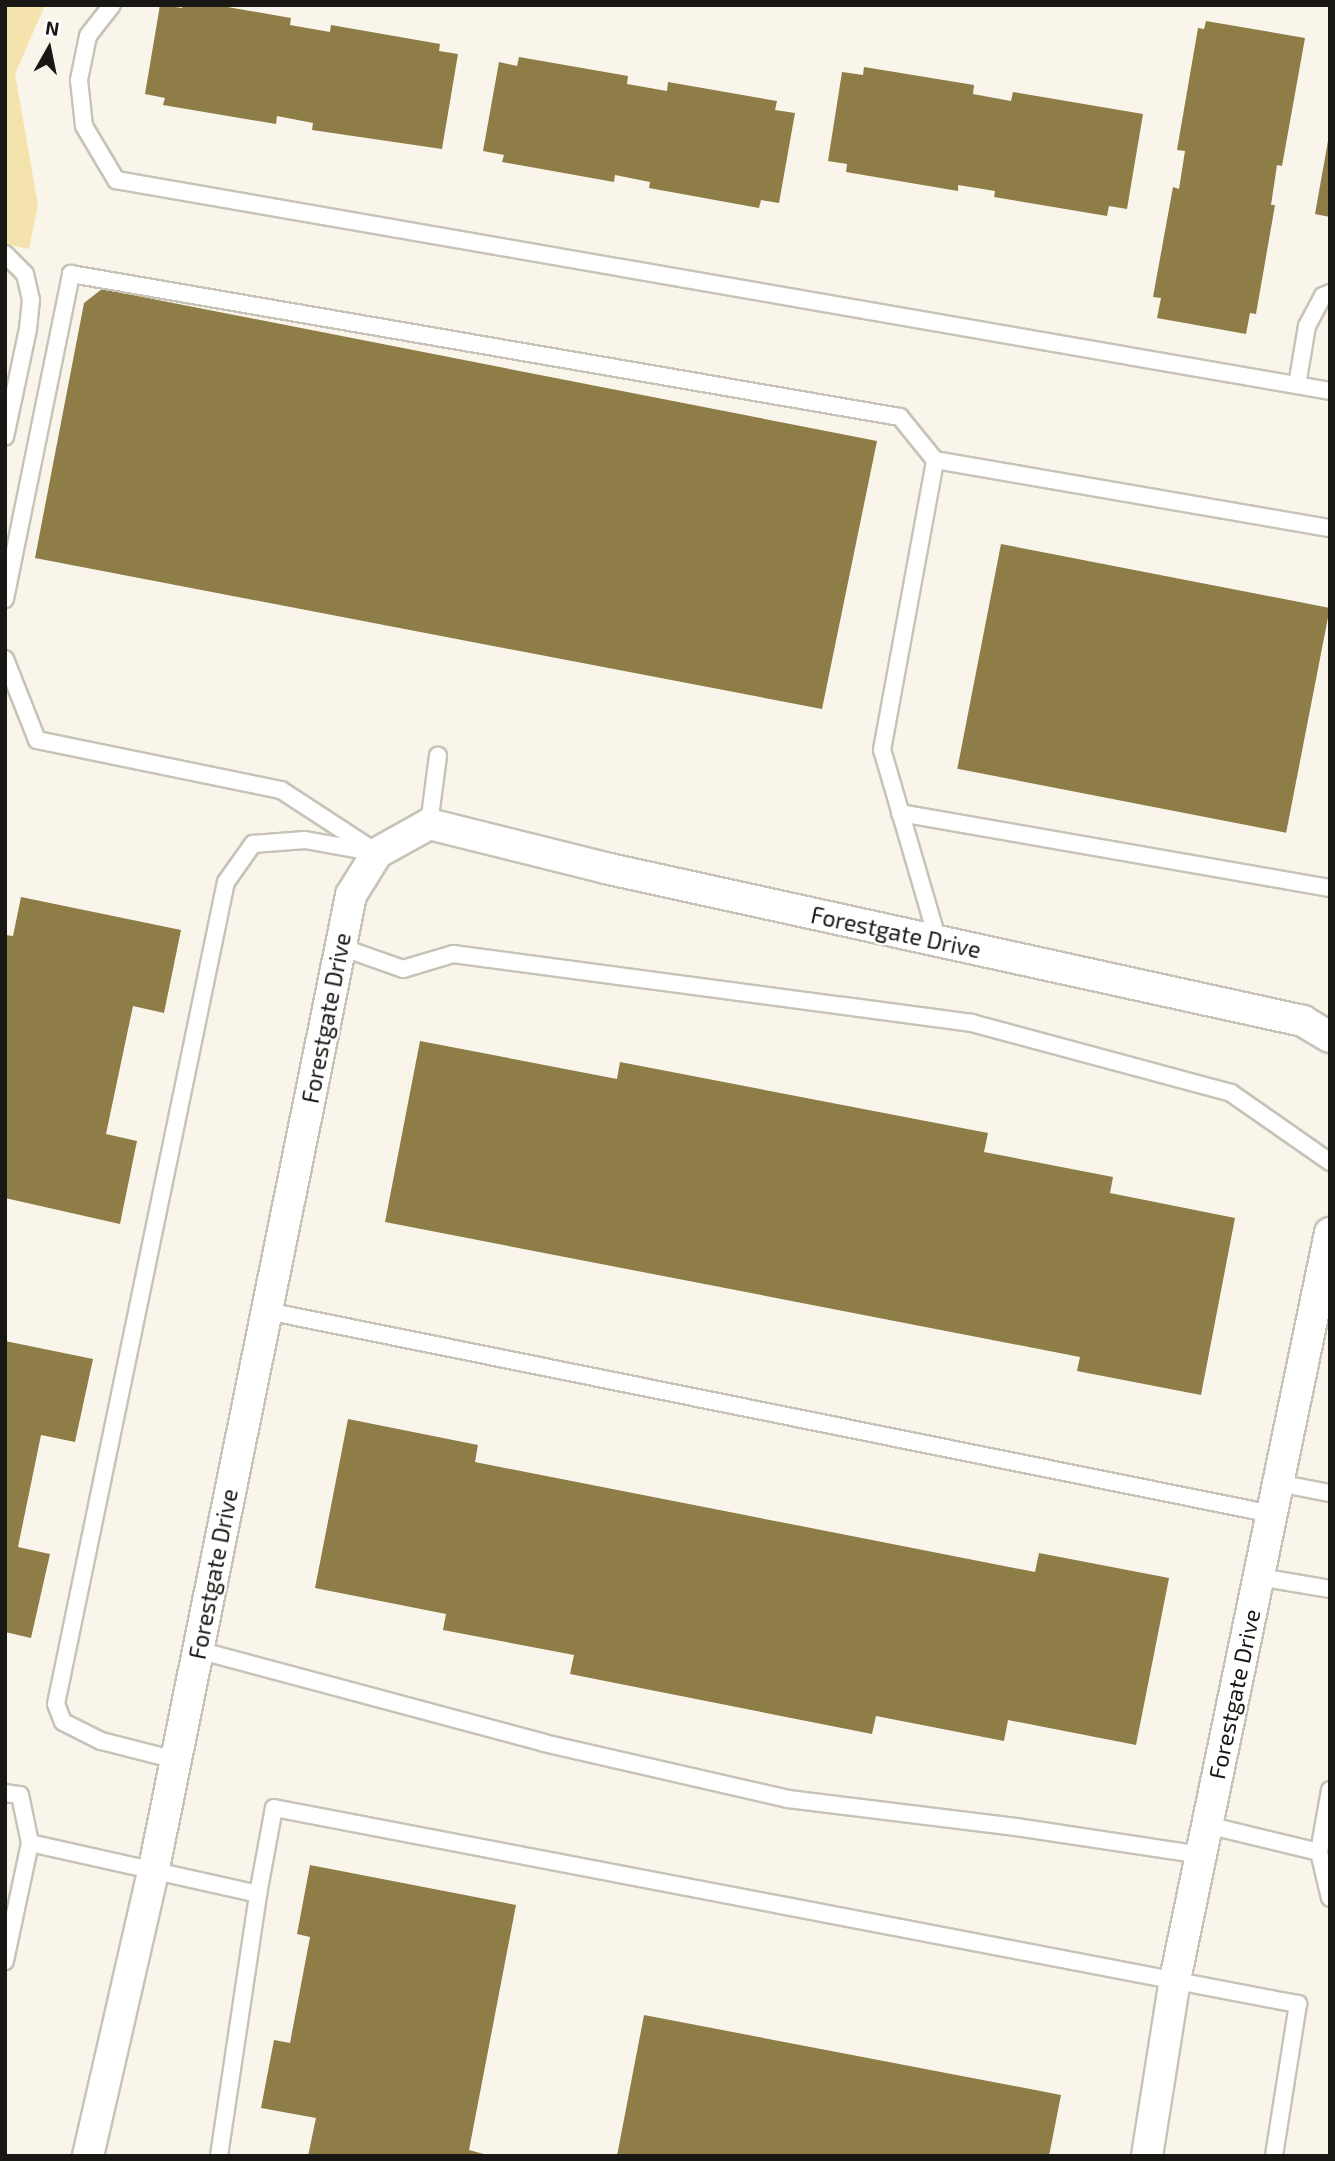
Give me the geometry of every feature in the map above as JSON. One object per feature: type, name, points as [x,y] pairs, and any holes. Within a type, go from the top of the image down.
[{"type":"street","name":"Forestgate Drive","points":[[88,2156],[153,1873],[351,895],[377,853],[429,824],[605,868],[1303,1021],[1330,1037]]},
{"type":"street","name":"Forestgate Drive","points":[[1147,2156],[1175,1980],[1330,1233]]},
{"type":"lane","points":[[112,5],[88,36],[79,80],[84,126],[116,180],[1330,391]]},
{"type":"lane","points":[[5,254],[24,274],[31,300],[28,328],[5,436]]},
{"type":"lane","points":[[5,599],[71,274],[900,417],[935,460],[1330,528]]},
{"type":"lane","points":[[1297,385],[1307,326],[1323,296],[1330,293]]},
{"type":"lane","points":[[935,460],[882,750],[938,941]]},
{"type":"lane","points":[[5,659],[37,740],[281,790],[377,853]]},
{"type":"lane","points":[[429,824],[438,756]]},
{"type":"lane","points":[[900,813],[1330,888]]},
{"type":"lane","points":[[176,1760],[100,1741],[63,1722],[55,1704],[226,882],[253,844],[305,840],[377,853]]},
{"type":"lane","points":[[341,947],[403,969],[453,954],[972,1023],[1231,1093],[1330,1162]]},
{"type":"lane","points":[[267,1311],[1272,1514]]},
{"type":"lane","points":[[1278,1483],[1330,1493]]},
{"type":"lane","points":[[1258,1577],[1330,1589]]},
{"type":"lane","points":[[198,1650],[544,1743],[788,1799],[1016,1827],[1201,1855]]},
{"type":"lane","points":[[1330,1790],[1319,1852],[1330,1898]]},
{"type":"lane","points":[[5,1793],[20,1795],[30,1843],[5,1961]]},
{"type":"lane","points":[[219,2156],[258,1894],[274,1808],[1298,2004],[1274,2156]]},
{"type":"lane","points":[[1207,1825],[1319,1852]]},
{"type":"lane","points":[[30,1843],[153,1873],[258,1894]]},
{"type":"shaded area","points":[[5,5],[45,5],[15,74],[38,205],[29,249],[5,244]]},
{"type":"building","points":[[160,5],[182,8],[183,5],[216,5],[291,18],[290,25],[330,32],[331,25],[440,44],[439,51],[458,54],[442,149],[312,130],[313,123],[277,116],[276,124],[163,105],[165,98],[145,94]]},
{"type":"building","points":[[1206,21],[1305,38],[1282,166],[1277,165],[1271,205],[1275,205],[1256,314],[1250,313],[1246,334],[1157,318],[1161,298],[1153,297],[1173,187],[1179,189],[1185,151],[1177,150],[1198,28],[1204,29]]},
{"type":"building","points":[[519,57],[628,76],[627,84],[667,91],[668,82],[777,101],[775,110],[795,113],[779,203],[761,200],[759,208],[649,188],[650,182],[615,175],[614,182],[502,162],[504,155],[483,151],[499,62],[517,66]]},
{"type":"building","points":[[864,67],[974,85],[973,94],[1011,101],[1013,92],[1143,114],[1127,209],[1109,206],[1107,216],[994,197],[995,191],[958,185],[958,191],[846,172],[847,164],[828,161],[842,72],[863,75]]},
{"type":"building","points":[[1330,141],[1330,217],[1315,214]]},
{"type":"building","points":[[102,289],[877,441],[822,709],[35,558],[84,303]]},
{"type":"building","points":[[1001,544],[1330,608],[1286,833],[957,769]]},
{"type":"building","points":[[21,897],[181,930],[164,1013],[133,1006],[106,1134],[137,1141],[120,1224],[5,1198],[5,935],[13,936]]},
{"type":"building","points":[[420,1041],[617,1079],[620,1062],[988,1133],[984,1152],[1113,1177],[1110,1193],[1235,1218],[1201,1395],[1077,1371],[1080,1357],[385,1222]]},
{"type":"building","points":[[5,1341],[93,1359],[75,1442],[41,1435],[18,1547],[50,1554],[31,1638],[5,1632]]},
{"type":"building","points":[[348,1419],[478,1445],[475,1462],[1035,1572],[1039,1553],[1169,1578],[1136,1745],[1008,1720],[1004,1741],[876,1716],[872,1734],[570,1674],[574,1655],[443,1630],[446,1614],[315,1588]]},
{"type":"building","points":[[310,1865],[516,1905],[469,2150],[491,2156],[308,2156],[316,2118],[261,2108],[274,2040],[290,2043],[310,1937],[297,1934]]},
{"type":"building","points":[[644,2015],[1061,2095],[1049,2156],[617,2156]]}]
